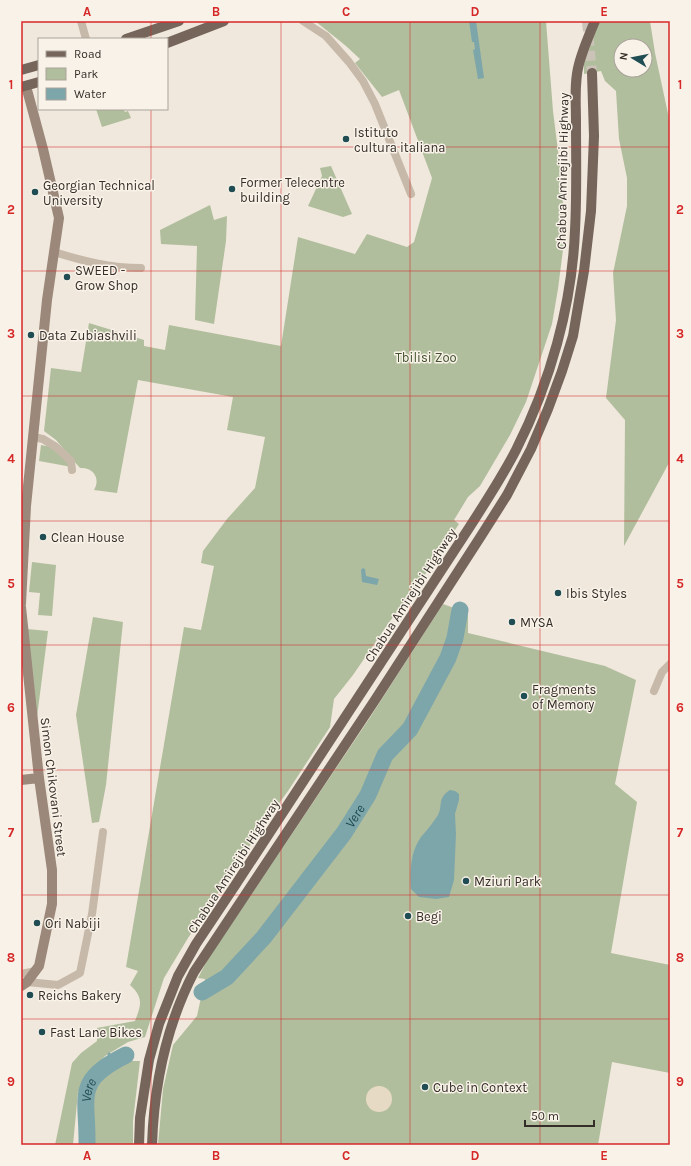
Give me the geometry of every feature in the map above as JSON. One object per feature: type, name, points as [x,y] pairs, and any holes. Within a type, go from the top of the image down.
[{"type":"main road","points":[[129,38],[179,21]]},
{"type":"main road","points":[[168,43],[224,21]]},
{"type":"main road","name":"Chabua Amirejibi Highway","points":[[139,1145],[140,1118],[149,1060],[163,1011],[178,976],[196,944],[501,478],[516,451],[532,415],[551,365],[561,326],[571,275],[575,232],[577,182],[576,83],[579,64],[595,21]]},
{"type":"main road","points":[[21,70],[38,65]]},
{"type":"main road","name":"Chabua Amirejibi Highway","points":[[152,1145],[156,1090],[164,1051],[174,1016],[188,984],[203,957],[371,706],[507,495],[546,416],[562,371],[572,336],[584,271],[591,211],[594,136],[592,73]]},
{"type":"main road","points":[[24,86],[38,82]]},
{"type":"street","points":[[81,21],[86,38]]},
{"type":"street","points":[[303,21],[326,36],[350,62],[363,81],[375,104],[411,194]]},
{"type":"street","name":"Simon Chikovani Street","points":[[23,981],[36,971],[39,966],[52,904],[52,870],[39,778],[21,606],[23,507],[33,437],[51,267],[59,218],[24,86]]},
{"type":"street","points":[[54,252],[78,260],[103,265],[122,268],[141,268]]},
{"type":"street","points":[[33,437],[43,439],[56,447],[71,462],[72,470]]},
{"type":"street","points":[[654,691],[662,672],[670,664]]},
{"type":"street","points":[[21,780],[39,778]]},
{"type":"street","points":[[23,981],[58,985],[80,972],[92,914],[103,832]]},
{"type":"green space","name":"Tbilisi Zoo","points":[[315,21],[546,21],[553,111],[561,175],[565,234],[552,324],[526,402],[510,435],[480,486],[468,497],[454,520],[459,524],[414,591],[390,621],[353,675],[334,699],[330,727],[188,938],[164,978],[145,1037],[128,1042],[105,1056],[84,1081],[78,1092],[73,1145],[55,1145],[72,1063],[81,1053],[97,1041],[97,1028],[135,1021],[139,1010],[140,1002],[138,994],[130,985],[138,971],[126,967],[184,627],[201,630],[214,566],[201,563],[203,551],[227,519],[255,488],[265,437],[227,430],[233,397],[138,380],[117,493],[94,490],[97,481],[92,471],[85,468],[80,468],[56,440],[44,431],[51,368],[81,372],[89,323],[144,340],[144,346],[165,350],[169,325],[281,346],[298,237],[355,254],[367,234],[407,247],[414,242],[432,178],[399,90],[382,97],[355,63],[360,59]]},
{"type":"green space","points":[[599,21],[650,21],[653,38],[613,38],[613,78],[653,78],[653,40],[670,123],[670,461],[624,546],[625,420],[606,398],[616,320],[613,273],[627,206],[627,178],[619,139],[616,91],[605,81],[601,71],[584,74],[584,64]]},
{"type":"green space","points":[[96,110],[128,111],[131,118],[102,127]]},
{"type":"green space","points":[[331,166],[352,214],[343,217],[308,206],[322,176],[320,168]]},
{"type":"green space","points":[[210,205],[214,220],[227,216],[226,241],[214,324],[195,320],[197,246],[161,244],[160,230]]},
{"type":"green space","points":[[41,445],[52,447],[72,467],[39,461]]},
{"type":"green space","points":[[32,562],[56,565],[52,616],[38,615],[40,593],[29,592]]},
{"type":"green space","name":"Mziuri Park","points":[[443,604],[468,613],[468,633],[605,666],[636,680],[615,784],[637,802],[611,953],[670,965],[670,1073],[612,1062],[598,1145],[158,1145],[163,1089],[173,1045],[197,1016],[205,979],[198,978],[208,959],[369,719]]},
{"type":"green space","points":[[93,617],[123,622],[106,785],[99,822],[92,823],[76,715]]},
{"type":"green space","points":[[27,629],[48,631],[36,725]]},
{"type":"green space","points":[[122,1061],[140,1061],[133,1121],[133,1145],[92,1145],[91,1113],[97,1083],[103,1074],[113,1065]]},
{"type":"shaded area","points":[[379,1086],[388,1090],[392,1099],[388,1108],[379,1112],[370,1108],[366,1099],[370,1090]]},
{"type":"water","points":[[469,21],[476,21],[484,78],[478,79],[473,50],[475,49],[474,42],[472,42]]},
{"type":"water","points":[[363,568],[365,569],[366,576],[379,579],[377,585],[362,582],[361,570]]},
{"type":"water","points":[[450,790],[459,794],[455,814],[456,834],[454,880],[449,897],[436,899],[419,897],[411,889],[411,869],[415,849],[421,837],[438,815],[443,796]]},
{"type":"waterway","name":"Vere","points":[[202,992],[227,977],[264,937],[344,833],[368,795],[385,755],[410,729],[448,658],[455,638],[460,610]]},
{"type":"waterway","points":[[109,1054],[113,1061]]},
{"type":"waterway","name":"Vere","points":[[87,1145],[87,1091],[91,1082],[98,1073],[109,1064],[126,1055]]},
{"type":"tunnel","points":[[587,21],[592,73]]},
{"type":"place","name":"Istituto cultura italiana","points":[[346,139]]},
{"type":"place","name":"Former Telecentre building","points":[[232,189]]},
{"type":"place","name":"Georgian Technical University","points":[[35,192]]},
{"type":"place","name":"SWEED - Grow Shop","points":[[67,277]]},
{"type":"place","name":"Data Zubiashvili","points":[[31,335]]},
{"type":"place","name":"Clean House","points":[[43,537]]},
{"type":"place","name":"Ibis Styles","points":[[558,593]]},
{"type":"place","name":"MYSA","points":[[512,622]]},
{"type":"place","name":"Fragments of Memory","points":[[524,696]]},
{"type":"place","name":"Mziuri Park","points":[[466,881]]},
{"type":"place","name":"Begi","points":[[408,916]]},
{"type":"place","name":"Ori Nabiji","points":[[37,923]]},
{"type":"place","name":"Reichs Bakery","points":[[30,995]]},
{"type":"place","name":"Fast Lane Bikes","points":[[42,1032]]},
{"type":"place","name":"Cube in Context","points":[[425,1087]]}]
